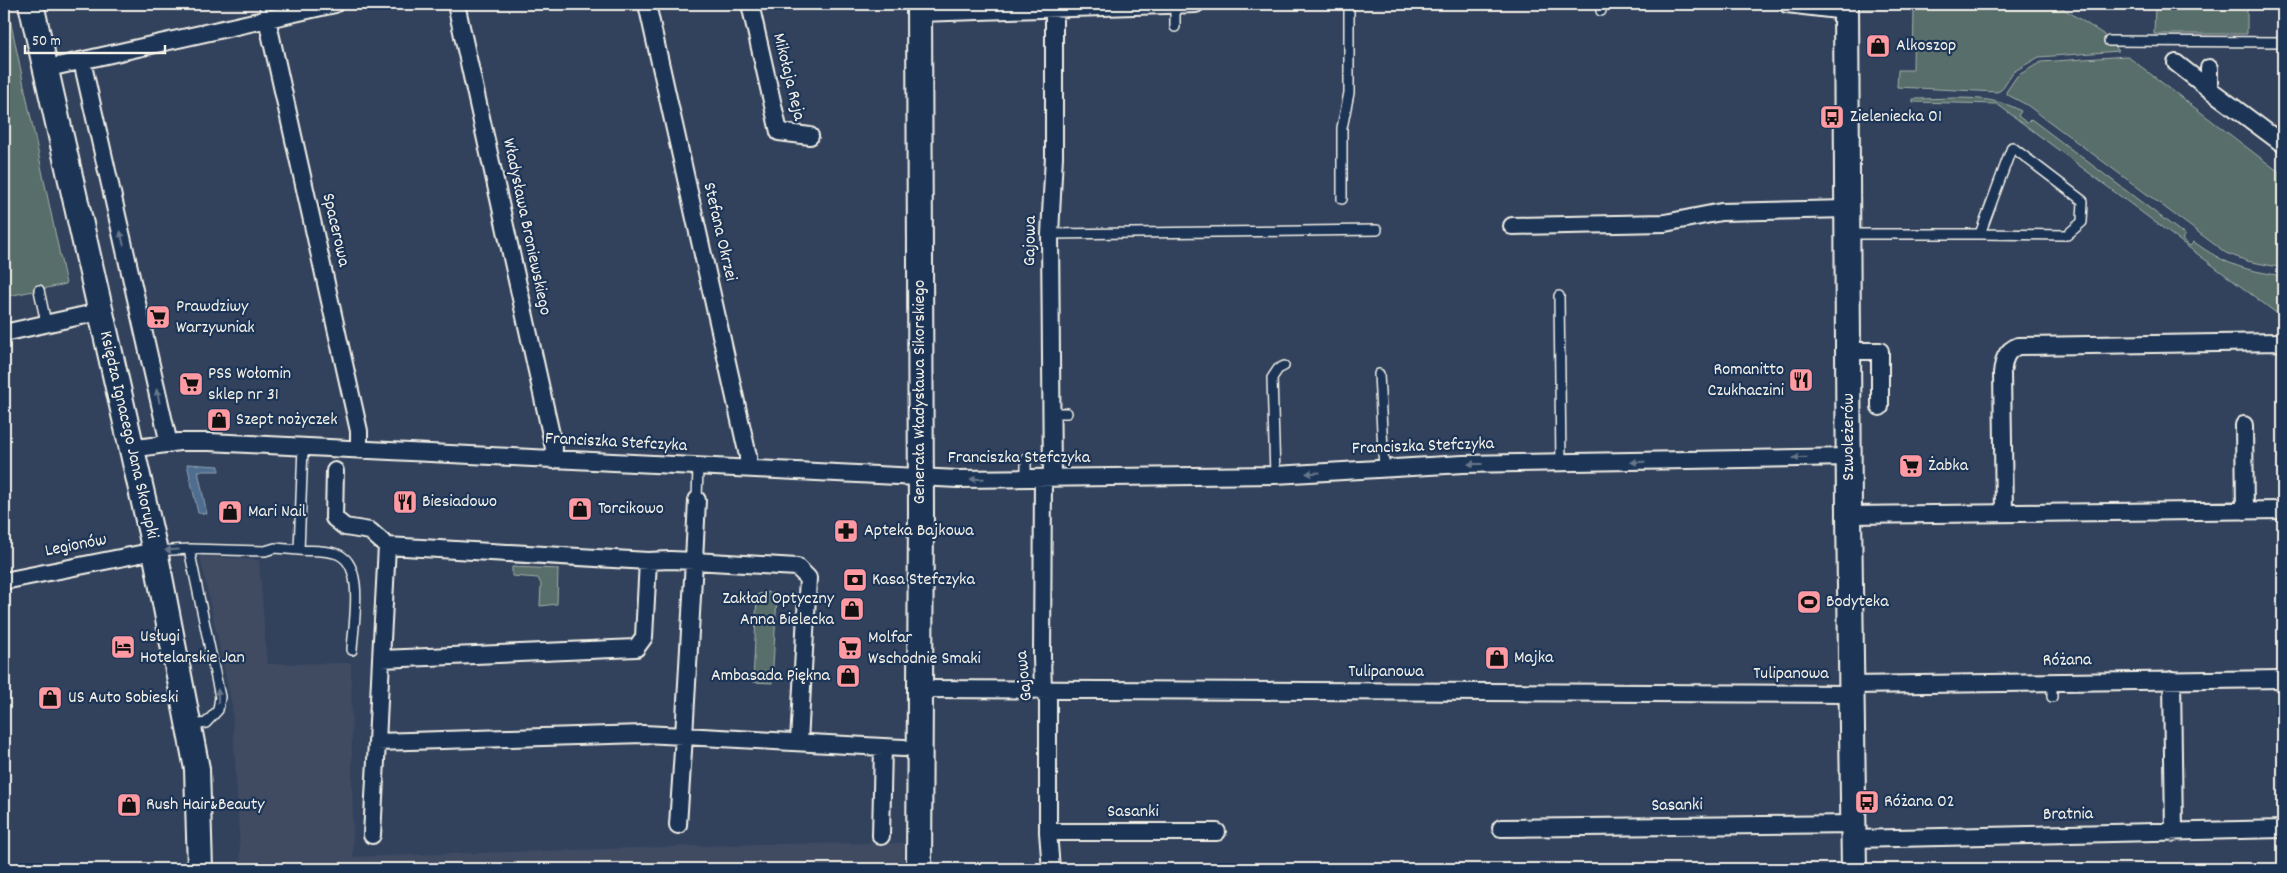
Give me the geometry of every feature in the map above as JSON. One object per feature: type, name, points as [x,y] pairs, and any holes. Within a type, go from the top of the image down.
[{"type":"street","name":"Księdza Ignacego Jana Skorupki","points":[[31,4],[44,69],[155,551],[197,769],[200,869]]},
{"type":"street","points":[[44,69],[82,61],[266,11],[335,4]]},
{"type":"street","name":"Władysława Broniewskiego","points":[[456,4],[554,448],[553,460]]},
{"type":"street","name":"Stefana Okrzei","points":[[648,4],[748,456],[748,469]]},
{"type":"street","name":"Mikołaja Reja","points":[[750,4],[779,132],[810,136]]},
{"type":"street","points":[[919,8],[1196,4]]},
{"type":"street","name":"Gajowa","points":[[1051,869],[1048,832],[1048,700],[1043,690],[1048,478],[1060,413],[1050,234],[1054,156],[1054,6]]},
{"type":"street","points":[[1786,7],[1846,8]]},
{"type":"street","name":"Generała Władysława Sikorskiego","points":[[919,8],[921,689],[912,748],[919,869]]},
{"type":"street","name":"Szwoleżerów","points":[[1846,8],[1849,515],[1854,869]]},
{"type":"street","name":"Spacerowa","points":[[266,11],[359,431],[359,450]]},
{"type":"street","points":[[82,61],[169,444]]},
{"type":"street","points":[[2176,63],[2283,144]]},
{"type":"street","points":[[2209,68],[2209,89]]},
{"type":"street","points":[[1512,226],[1665,224],[1721,212],[1847,209]]},
{"type":"street","points":[[4,333],[100,312]]},
{"type":"street","points":[[2004,513],[2002,373],[2004,358],[2009,349],[2018,346],[2281,342],[2283,344]]},
{"type":"street","points":[[1848,352],[1880,351],[1880,407]]},
{"type":"street","points":[[2244,425],[2245,511]]},
{"type":"street","name":"Franciszka Stefczyka","points":[[131,449],[169,444],[209,442],[920,477],[1026,478],[1275,475],[1463,464],[1562,464],[1849,457]]},
{"type":"street","points":[[335,472],[334,518],[345,528],[375,534],[387,546],[648,561],[670,560],[797,567],[808,578],[799,742]]},
{"type":"street","points":[[678,825],[696,500]]},
{"type":"street","points":[[1849,515],[1874,520],[2004,513],[2283,510]]},
{"type":"street","points":[[372,834],[387,546]]},
{"type":"street","name":"Legionów","points":[[4,581],[155,551]]},
{"type":"street","points":[[381,658],[636,648],[644,637],[648,561]]},
{"type":"street","name":"Różana","points":[[1851,689],[2052,689],[2172,680],[2283,679]]},
{"type":"street","points":[[2172,680],[2174,833]]},
{"type":"street","name":"Tulipanowa","points":[[921,689],[1851,689]]},
{"type":"street","points":[[377,742],[643,734],[912,748]]},
{"type":"street","points":[[881,836],[883,747]]},
{"type":"street","name":"Sasanki","points":[[1501,828],[1853,832]]},
{"type":"street","name":"Bratnia","points":[[1853,832],[2174,833],[2283,829]]},
{"type":"street","name":"Sasanki","points":[[1048,832],[1217,832]]},
{"type":"lane","points":[[1175,4],[1175,26]]},
{"type":"lane","points":[[1342,200],[1342,128],[1349,92],[1349,4]]},
{"type":"lane","points":[[2109,41],[2283,42]]},
{"type":"lane","points":[[1847,234],[2067,235],[2082,222],[2082,200],[2012,147],[1980,234]]},
{"type":"lane","points":[[1050,234],[1377,230]]},
{"type":"lane","points":[[39,290],[46,323]]},
{"type":"lane","points":[[1559,296],[1562,464]]},
{"type":"lane","points":[[1275,475],[1272,378],[1278,369],[1284,366]]},
{"type":"lane","points":[[1379,374],[1384,468]]},
{"type":"lane","points":[[299,550],[303,447]]},
{"type":"lane","points":[[335,472],[337,448]]},
{"type":"lane","points":[[1026,459],[1026,478]]},
{"type":"lane","points":[[696,500],[698,467]]},
{"type":"lane","points":[[189,549],[220,697],[218,710],[206,723],[189,726]]},
{"type":"lane","points":[[155,551],[189,549],[299,550],[335,553],[351,566],[356,580],[352,650]]},
{"type":"shaded area","points":[[187,464],[219,466],[219,471],[198,471],[207,514],[198,513]]},
{"type":"shaded area","points":[[200,556],[259,560],[267,664],[351,663],[353,857],[763,844],[904,843],[904,869],[241,869],[232,705]]},
{"type":"green space","points":[[4,4],[10,19],[66,284],[4,297]]},
{"type":"green space","points":[[1862,4],[2056,4],[2103,34],[2119,51],[2039,57],[2013,72],[2001,90],[1997,92],[1897,87],[1898,70],[1913,70],[1914,8],[1862,9]]},
{"type":"green space","points":[[2155,4],[2247,4],[2247,34],[2154,34]]},
{"type":"green space","points":[[2127,56],[2283,175],[2283,268],[2247,261],[2226,253],[2027,105],[2006,92],[2017,76],[2041,62]]},
{"type":"green space","points":[[1913,99],[1983,99],[2009,105],[2021,111],[2018,116],[2027,123],[2031,119],[2185,235],[2182,239],[2190,246],[2194,242],[2216,256],[2246,269],[2283,276],[2283,318],[1997,104],[1913,102]]},
{"type":"green space","points":[[512,567],[558,569],[557,604],[540,606],[541,584],[538,578],[512,576]]},
{"type":"green space","points":[[764,592],[773,593],[777,597],[772,683],[753,682],[757,595]]},
{"type":"place","name":"Alkoszop","points":[[1878,46]]},
{"type":"place","name":"Zieleniecka 01","points":[[1832,117]]},
{"type":"place","name":"Prawdziwy Warzywniak","points":[[158,317]]},
{"type":"place","name":"Romanitto Czukhaczini","points":[[1801,380]]},
{"type":"place","name":"PSS Wołomin sklep nr 31","points":[[191,384]]},
{"type":"place","name":"Szept nożyczek","points":[[219,420]]},
{"type":"place","name":"Żabka","points":[[1911,466]]},
{"type":"place","name":"Biesiadowo","points":[[405,502]]},
{"type":"place","name":"Torcikowo","points":[[580,509]]},
{"type":"place","name":"Mari Nail","points":[[230,512]]},
{"type":"place","name":"Apteka Bajkowa","points":[[846,531]]},
{"type":"place","name":"Kasa Stefczyka","points":[[855,580]]},
{"type":"place","name":"Bodyteka","points":[[1809,602]]},
{"type":"place","name":"Zakład Optyczny Anna Bielecka","points":[[852,609]]},
{"type":"place","name":"Usługi Hotelarskie Jan","points":[[123,647]]},
{"type":"place","name":"Molfar Wschodnie Smaki","points":[[850,648]]},
{"type":"place","name":"Majka","points":[[1497,658]]},
{"type":"place","name":"Ambasada Piękna","points":[[848,676]]},
{"type":"place","name":"US Auto Sobieski","points":[[50,698]]},
{"type":"place","name":"Różana 02","points":[[1867,802]]},
{"type":"place","name":"Rush Hair&Beauty","points":[[129,805]]}]
